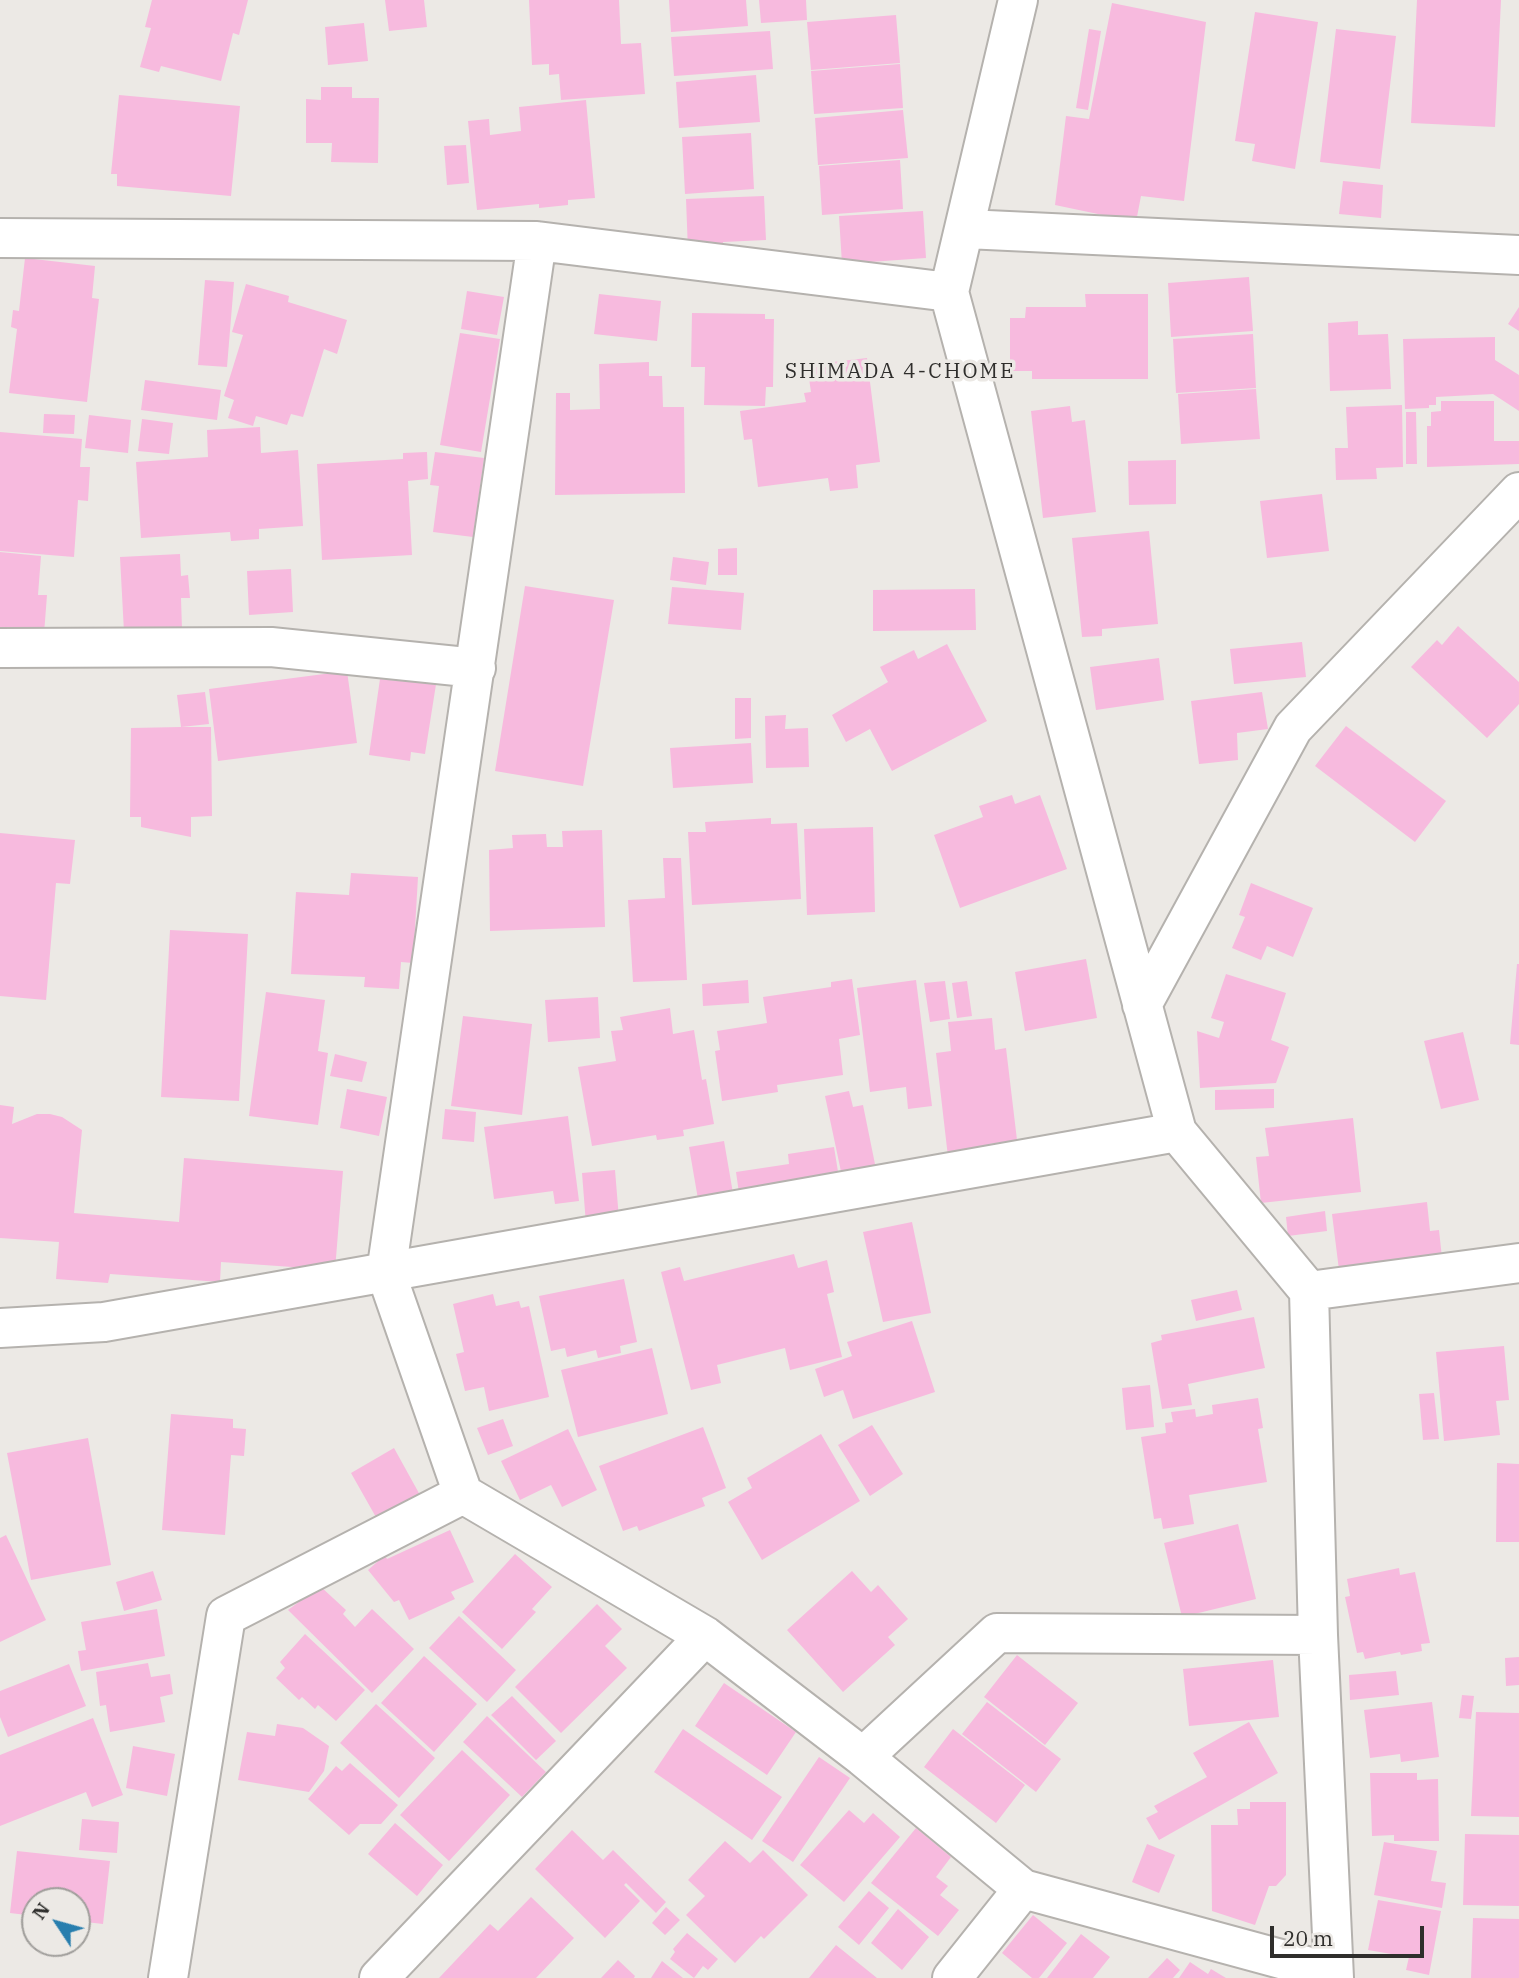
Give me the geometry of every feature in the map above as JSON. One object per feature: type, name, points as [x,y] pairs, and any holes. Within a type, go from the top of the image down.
[{"type":"street","points":[[1018,0],[949,292],[1177,1132],[1309,1291],[1318,1635],[1334,1978]]},
{"type":"street","points":[[966,229],[1519,256]]},
{"type":"street","points":[[0,238],[537,241],[949,292]]},
{"type":"street","points":[[537,241],[386,1273],[463,1494],[705,1636],[863,1757],[1023,1889],[1314,1968],[1328,1978]]},
{"type":"street","points":[[1142,1004],[1293,728],[1519,492]]},
{"type":"street","points":[[0,648],[271,647],[476,668]]},
{"type":"street","points":[[0,1328],[104,1322],[1177,1132]]},
{"type":"street","points":[[1309,1291],[1519,1263]]},
{"type":"street","points":[[168,1978],[226,1616],[463,1494]]},
{"type":"street","points":[[863,1757],[997,1633],[1318,1635]]},
{"type":"street","points":[[379,1978],[705,1636]]},
{"type":"street","points":[[952,1978],[1023,1889]]},
{"type":"building","points":[[152,0],[248,0],[239,35],[233,33],[221,81],[161,66],[159,72],[140,67],[151,28],[145,27]]},
{"type":"building","points":[[385,0],[424,0],[427,27],[389,31]]},
{"type":"building","points":[[529,0],[619,0],[621,44],[641,43],[645,94],[561,100],[559,74],[549,75],[549,64],[532,65]]},
{"type":"building","points":[[669,0],[746,0],[748,26],[671,32]]},
{"type":"building","points":[[759,0],[806,0],[807,20],[761,23]]},
{"type":"building","points":[[1417,0],[1501,0],[1495,127],[1411,123]]},
{"type":"building","points":[[1112,3],[1206,22],[1184,201],[1141,196],[1136,222],[1055,205],[1066,116],[1089,119]]},
{"type":"building","points":[[1255,12],[1318,22],[1295,169],[1252,161],[1255,144],[1235,141]]},
{"type":"building","points":[[896,15],[900,63],[811,70],[807,22]]},
{"type":"building","points":[[364,23],[368,61],[328,65],[325,27]]},
{"type":"building","points":[[1089,29],[1101,31],[1088,110],[1076,108]]},
{"type":"building","points":[[1336,29],[1396,36],[1380,169],[1320,162]]},
{"type":"building","points":[[770,31],[773,69],[674,76],[671,37]]},
{"type":"building","points":[[900,64],[903,108],[814,114],[811,71]]},
{"type":"building","points":[[756,75],[760,122],[679,128],[676,82]]},
{"type":"building","points":[[321,87],[352,87],[352,98],[379,98],[378,163],[331,162],[332,143],[306,143],[306,99],[321,100]]},
{"type":"building","points":[[119,95],[240,106],[231,196],[117,186],[117,174],[111,174]]},
{"type":"building","points":[[586,100],[595,198],[568,200],[568,205],[539,208],[539,204],[477,210],[468,121],[489,119],[490,135],[521,131],[519,107]]},
{"type":"building","points":[[903,110],[908,158],[818,165],[815,118]]},
{"type":"building","points":[[751,133],[754,189],[685,194],[682,137]]},
{"type":"building","points":[[466,145],[469,183],[447,185],[444,146]]},
{"type":"building","points":[[900,160],[903,209],[822,215],[819,166]]},
{"type":"building","points":[[1343,181],[1383,185],[1381,218],[1339,214]]},
{"type":"building","points":[[764,196],[766,240],[723,242],[723,250],[688,251],[686,199]]},
{"type":"building","points":[[923,211],[926,258],[842,264],[839,216]]},
{"type":"building","points":[[25,258],[95,266],[92,298],[99,299],[87,402],[9,393],[17,329],[11,327],[13,310],[19,311]]},
{"type":"building","points":[[1249,277],[1253,331],[1171,337],[1168,283]]},
{"type":"building","points":[[205,280],[234,282],[227,367],[198,365]]},
{"type":"building","points":[[246,284],[289,296],[288,302],[347,320],[337,354],[324,349],[303,417],[291,414],[287,425],[256,416],[253,426],[228,418],[234,400],[224,396],[243,335],[232,332]]},
{"type":"building","points":[[467,291],[504,297],[497,335],[461,329]]},
{"type":"building","points":[[599,294],[661,301],[657,341],[594,334]]},
{"type":"building","points":[[1085,294],[1148,294],[1148,379],[1032,379],[1032,371],[1010,371],[1010,318],[1025,318],[1026,307],[1086,307]]},
{"type":"building","points":[[1519,307],[1519,331],[1508,324]]},
{"type":"building","points":[[692,313],[765,314],[765,319],[774,319],[773,387],[766,387],[765,406],[704,405],[705,367],[691,367]]},
{"type":"building","points":[[1358,321],[1358,335],[1388,334],[1391,389],[1330,391],[1328,323]]},
{"type":"building","points":[[460,333],[500,339],[481,452],[440,445]]},
{"type":"building","points":[[1253,334],[1256,388],[1176,393],[1173,339]]},
{"type":"building","points":[[1495,337],[1495,360],[1519,375],[1519,411],[1493,394],[1436,397],[1436,405],[1429,405],[1429,408],[1405,409],[1403,339]]},
{"type":"building","points":[[867,358],[880,462],[856,465],[858,488],[830,491],[828,478],[758,487],[752,439],[744,440],[740,411],[806,402],[804,393],[811,392],[807,365]]},
{"type":"building","points":[[649,362],[649,376],[662,376],[663,407],[684,407],[685,493],[555,495],[556,393],[570,393],[570,410],[600,409],[599,364]]},
{"type":"building","points":[[145,380],[221,390],[217,420],[141,410]]},
{"type":"building","points":[[1256,389],[1260,439],[1181,444],[1178,394]]},
{"type":"building","points":[[1441,401],[1494,401],[1494,441],[1519,441],[1519,464],[1427,467],[1427,426],[1431,426],[1431,412],[1441,411]]},
{"type":"building","points":[[1402,405],[1403,467],[1376,468],[1377,479],[1336,480],[1335,448],[1348,448],[1346,407]]},
{"type":"building","points":[[1070,406],[1072,422],[1085,420],[1096,512],[1043,518],[1031,411]]},
{"type":"building","points":[[1406,412],[1416,412],[1417,464],[1406,464]]},
{"type":"building","points":[[44,414],[75,415],[74,434],[43,433]]},
{"type":"building","points":[[89,415],[131,420],[128,453],[85,448]]},
{"type":"building","points":[[142,419],[173,423],[169,454],[138,451]]},
{"type":"building","points":[[260,427],[261,453],[298,450],[303,526],[259,529],[259,539],[231,541],[230,532],[141,538],[136,462],[208,457],[207,430]]},
{"type":"building","points":[[0,432],[82,439],[80,467],[90,467],[88,501],[78,500],[74,557],[0,551]]},
{"type":"building","points":[[427,452],[428,479],[408,481],[412,555],[322,560],[317,464],[403,459],[403,453]]},
{"type":"building","points":[[435,452],[484,458],[473,537],[433,532],[439,486],[430,485]]},
{"type":"building","points":[[1176,460],[1176,504],[1129,505],[1128,461]]},
{"type":"building","points":[[1322,494],[1329,551],[1267,558],[1260,501]]},
{"type":"building","points":[[1149,531],[1158,624],[1102,629],[1102,636],[1082,637],[1072,538]]},
{"type":"building","points":[[737,548],[737,575],[718,575],[718,549]]},
{"type":"building","points":[[0,552],[41,556],[38,595],[47,595],[44,634],[0,630]]},
{"type":"building","points":[[180,554],[181,576],[188,575],[190,598],[181,598],[182,629],[124,632],[120,557]]},
{"type":"building","points":[[673,557],[709,562],[706,585],[670,580]]},
{"type":"building","points":[[291,569],[293,612],[249,615],[247,571]]},
{"type":"building","points":[[525,586],[614,600],[583,786],[495,771]]},
{"type":"building","points":[[672,587],[744,593],[741,630],[668,624]]},
{"type":"building","points":[[975,589],[976,630],[873,631],[873,590]]},
{"type":"building","points":[[1458,626],[1519,682],[1519,704],[1487,738],[1411,667],[1437,640],[1442,645]]},
{"type":"building","points":[[1302,642],[1306,677],[1234,684],[1230,649]]},
{"type":"building","points":[[947,644],[987,721],[892,771],[870,729],[846,742],[832,715],[888,682],[880,667],[914,650],[918,659]]},
{"type":"building","points":[[1159,658],[1164,700],[1096,710],[1090,667]]},
{"type":"building","points":[[347,671],[357,743],[218,761],[209,689]]},
{"type":"building","points":[[401,672],[437,678],[425,754],[411,752],[410,761],[369,755],[380,679],[399,681]]},
{"type":"building","points":[[205,692],[209,724],[181,727],[177,695]]},
{"type":"building","points":[[1262,692],[1268,729],[1237,733],[1238,760],[1199,764],[1191,701]]},
{"type":"building","points":[[735,698],[751,698],[751,738],[735,739]]},
{"type":"building","points":[[786,715],[785,729],[808,728],[809,767],[766,768],[765,716]]},
{"type":"building","points":[[1346,726],[1446,801],[1415,842],[1315,766]]},
{"type":"building","points":[[211,727],[212,816],[191,817],[191,837],[141,827],[141,817],[130,817],[131,728]]},
{"type":"building","points":[[751,743],[753,783],[673,788],[670,748]]},
{"type":"building","points":[[1012,795],[1015,804],[1040,795],[1067,869],[960,908],[934,835],[983,817],[979,806]]},
{"type":"building","points":[[771,818],[771,824],[797,823],[801,899],[692,905],[688,832],[706,832],[705,822]]},
{"type":"building","points":[[873,827],[875,912],[807,915],[804,829]]},
{"type":"building","points":[[602,830],[605,927],[490,931],[489,850],[513,848],[512,835],[546,834],[547,847],[563,847],[562,831]]},
{"type":"building","points":[[0,833],[75,840],[70,884],[56,883],[46,1000],[0,996]]},
{"type":"building","points":[[663,858],[681,858],[687,980],[633,982],[628,900],[665,898]]},
{"type":"building","points":[[351,873],[418,877],[413,963],[401,962],[399,989],[364,987],[365,977],[291,974],[296,892],[349,895]]},
{"type":"building","points":[[1251,883],[1313,908],[1293,957],[1267,946],[1261,960],[1232,948],[1245,917],[1239,915]]},
{"type":"building","points":[[170,930],[248,934],[239,1101],[161,1097]]},
{"type":"building","points":[[1086,959],[1097,1018],[1025,1031],[1015,972]]},
{"type":"building","points":[[1519,964],[1519,1045],[1510,1044]]},
{"type":"building","points":[[1226,974],[1286,993],[1271,1040],[1289,1047],[1276,1083],[1200,1088],[1197,1031],[1219,1038],[1224,1022],[1211,1018]]},
{"type":"building","points":[[852,979],[860,1035],[839,1039],[843,1075],[777,1085],[778,1092],[722,1101],[715,1051],[720,1050],[717,1031],[767,1023],[763,997],[831,987],[831,982]]},
{"type":"building","points":[[748,980],[749,1003],[703,1006],[702,984]]},
{"type":"building","points":[[916,980],[932,1106],[908,1109],[906,1087],[870,1092],[857,988]]},
{"type":"building","points":[[945,981],[950,1019],[930,1022],[924,983]]},
{"type":"building","points":[[967,981],[972,1016],[957,1018],[952,983]]},
{"type":"building","points":[[266,992],[325,1000],[318,1051],[328,1053],[318,1125],[249,1116]]},
{"type":"building","points":[[598,997],[600,1038],[548,1042],[545,1000]]},
{"type":"building","points":[[670,1008],[673,1034],[694,1030],[702,1080],[706,1079],[714,1124],[683,1130],[684,1136],[657,1140],[656,1135],[592,1146],[578,1067],[616,1061],[611,1031],[623,1030],[620,1017]]},
{"type":"building","points":[[463,1016],[532,1024],[522,1115],[451,1106]]},
{"type":"building","points":[[992,1018],[995,1050],[1006,1048],[1017,1140],[989,1144],[990,1153],[948,1157],[936,1053],[951,1051],[948,1022]]},
{"type":"building","points":[[1463,1032],[1479,1100],[1441,1109],[1424,1041]]},
{"type":"building","points":[[335,1054],[367,1062],[362,1082],[330,1076]]},
{"type":"building","points":[[347,1089],[387,1097],[379,1136],[340,1128]]},
{"type":"building","points":[[1274,1089],[1274,1108],[1215,1110],[1215,1090]]},
{"type":"building","points":[[849,1091],[853,1107],[863,1105],[877,1174],[843,1181],[825,1096]]},
{"type":"building","points":[[0,1105],[14,1107],[12,1124],[37,1114],[50,1114],[62,1117],[82,1130],[74,1213],[179,1222],[184,1158],[343,1171],[335,1270],[221,1262],[220,1282],[110,1274],[108,1283],[56,1279],[59,1242],[0,1238]]},
{"type":"building","points":[[445,1109],[476,1112],[474,1142],[442,1139]]},
{"type":"building","points":[[568,1116],[579,1201],[555,1204],[553,1191],[494,1199],[484,1127]]},
{"type":"building","points":[[1353,1118],[1361,1192],[1261,1203],[1256,1157],[1269,1156],[1265,1128]]},
{"type":"building","points":[[724,1141],[734,1199],[699,1205],[689,1147]]},
{"type":"building","points":[[834,1147],[840,1184],[740,1200],[736,1172],[789,1164],[788,1154]]},
{"type":"building","points":[[615,1170],[619,1219],[586,1224],[582,1173]]},
{"type":"building","points":[[1427,1202],[1430,1231],[1439,1230],[1442,1258],[1339,1270],[1332,1214]]},
{"type":"building","points":[[1325,1211],[1327,1231],[1288,1236],[1286,1217]]},
{"type":"building","points":[[912,1222],[931,1313],[883,1322],[863,1232]]},
{"type":"building","points":[[794,1254],[798,1268],[827,1260],[834,1292],[827,1294],[842,1357],[790,1370],[785,1348],[717,1365],[721,1383],[691,1390],[661,1272],[680,1267],[684,1281]]},
{"type":"building","points":[[624,1279],[637,1342],[620,1346],[621,1353],[598,1358],[596,1350],[567,1357],[565,1348],[551,1351],[539,1296]]},
{"type":"building","points":[[1237,1290],[1242,1310],[1196,1321],[1191,1300]]},
{"type":"building","points":[[493,1294],[496,1306],[519,1301],[521,1308],[529,1306],[549,1397],[489,1411],[484,1387],[465,1391],[456,1354],[464,1352],[453,1304]]},
{"type":"building","points":[[1254,1317],[1265,1368],[1188,1384],[1192,1405],[1162,1409],[1151,1343],[1162,1340],[1161,1335]]},
{"type":"building","points":[[912,1321],[935,1392],[853,1419],[843,1390],[824,1397],[815,1369],[852,1356],[847,1342]]},
{"type":"building","points":[[1504,1346],[1509,1400],[1496,1401],[1500,1435],[1444,1441],[1436,1352]]},
{"type":"building","points":[[652,1348],[668,1414],[578,1437],[561,1370]]},
{"type":"building","points":[[1150,1385],[1154,1427],[1126,1430],[1122,1388]]},
{"type":"building","points":[[1434,1393],[1439,1439],[1423,1440],[1419,1394]]},
{"type":"building","points":[[1258,1398],[1263,1428],[1258,1429],[1267,1482],[1189,1495],[1194,1524],[1163,1529],[1161,1518],[1154,1519],[1141,1437],[1166,1433],[1165,1423],[1173,1422],[1171,1412],[1195,1409],[1196,1417],[1213,1414],[1212,1405]]},
{"type":"building","points":[[171,1414],[233,1419],[233,1428],[246,1429],[244,1456],[231,1455],[225,1535],[162,1530]]},
{"type":"building","points":[[503,1419],[513,1446],[488,1455],[477,1428]]},
{"type":"building","points":[[872,1425],[903,1474],[870,1496],[838,1445]]},
{"type":"building","points":[[703,1427],[726,1488],[702,1498],[705,1506],[639,1531],[637,1526],[623,1531],[599,1466]]},
{"type":"building","points":[[568,1429],[597,1490],[562,1507],[551,1485],[520,1500],[501,1461]]},
{"type":"building","points":[[821,1434],[860,1501],[762,1560],[728,1502],[752,1488],[747,1478]]},
{"type":"building","points":[[88,1438],[111,1565],[31,1580],[7,1453]]},
{"type":"building","points":[[394,1448],[420,1495],[377,1519],[351,1473]]},
{"type":"building","points":[[1497,1463],[1519,1464],[1519,1542],[1496,1542]]},
{"type":"building","points":[[1238,1524],[1256,1599],[1182,1617],[1164,1543]]},
{"type":"building","points":[[450,1530],[474,1582],[451,1592],[455,1599],[409,1620],[399,1600],[394,1602],[368,1570],[385,1555],[387,1559]]},
{"type":"building","points":[[6,1535],[46,1620],[0,1642],[0,1538]]},
{"type":"building","points":[[515,1554],[552,1587],[532,1609],[536,1612],[502,1649],[462,1612]]},
{"type":"building","points":[[1399,1568],[1400,1575],[1415,1572],[1430,1643],[1421,1644],[1422,1651],[1365,1659],[1363,1652],[1357,1653],[1345,1597],[1350,1596],[1347,1579]]},
{"type":"building","points":[[153,1571],[162,1600],[124,1611],[116,1582]]},
{"type":"building","points":[[852,1571],[871,1592],[878,1585],[908,1619],[888,1637],[895,1645],[843,1692],[787,1630]]},
{"type":"building","points":[[320,1586],[346,1610],[343,1614],[355,1627],[372,1609],[414,1649],[372,1693],[288,1610]]},
{"type":"building","points":[[597,1604],[622,1629],[605,1646],[627,1668],[561,1733],[515,1687]]},
{"type":"building","points":[[157,1609],[165,1656],[81,1671],[78,1651],[86,1650],[81,1622]]},
{"type":"building","points":[[459,1616],[516,1670],[487,1702],[429,1648]]},
{"type":"building","points":[[305,1634],[365,1690],[336,1721],[318,1705],[315,1709],[302,1697],[299,1700],[276,1678],[285,1668],[280,1662]]},
{"type":"building","points":[[1017,1655],[1078,1703],[1045,1745],[984,1697]]},
{"type":"building","points":[[424,1656],[477,1704],[434,1752],[381,1703]]},
{"type":"building","points":[[1519,1657],[1519,1685],[1506,1686],[1505,1658]]},
{"type":"building","points":[[1273,1660],[1279,1717],[1189,1726],[1183,1669]]},
{"type":"building","points":[[148,1663],[151,1677],[170,1674],[173,1694],[160,1697],[165,1722],[110,1732],[106,1705],[100,1706],[96,1672]]},
{"type":"building","points":[[69,1664],[86,1706],[8,1737],[0,1717],[0,1691]]},
{"type":"building","points":[[1396,1671],[1399,1695],[1350,1700],[1349,1675]]},
{"type":"building","points":[[724,1683],[796,1732],[767,1775],[695,1726]]},
{"type":"building","points":[[1462,1695],[1474,1696],[1471,1719],[1459,1718]]},
{"type":"building","points":[[512,1696],[556,1741],[536,1760],[491,1715]]},
{"type":"building","points":[[987,1702],[1061,1759],[1036,1792],[962,1734]]},
{"type":"building","points":[[1432,1702],[1439,1757],[1401,1762],[1400,1754],[1370,1758],[1364,1710]]},
{"type":"building","points":[[376,1704],[435,1758],[399,1798],[340,1743]]},
{"type":"building","points":[[1476,1712],[1519,1713],[1519,1817],[1471,1816]]},
{"type":"building","points":[[487,1716],[546,1772],[522,1797],[463,1742]]},
{"type":"building","points":[[93,1718],[123,1795],[92,1807],[86,1792],[0,1826],[0,1755]]},
{"type":"building","points":[[1249,1722],[1278,1773],[1159,1840],[1146,1818],[1158,1812],[1154,1806],[1207,1777],[1193,1753]]},
{"type":"building","points":[[277,1724],[303,1728],[329,1746],[324,1771],[309,1792],[238,1780],[247,1732],[275,1736]]},
{"type":"building","points":[[683,1729],[782,1797],[752,1840],[654,1772]]},
{"type":"building","points":[[953,1729],[1025,1785],[996,1823],[924,1767]]},
{"type":"building","points":[[133,1746],[175,1754],[167,1796],[126,1788]]},
{"type":"building","points":[[462,1750],[510,1795],[449,1861],[400,1815]]},
{"type":"building","points":[[819,1757],[850,1778],[793,1862],[762,1841]]},
{"type":"building","points":[[350,1763],[398,1805],[381,1824],[360,1824],[349,1835],[308,1799],[336,1766],[342,1771]]},
{"type":"building","points":[[1370,1773],[1417,1773],[1417,1780],[1438,1779],[1439,1841],[1394,1841],[1394,1835],[1372,1836]]},
{"type":"building","points":[[1250,1802],[1286,1802],[1286,1875],[1276,1886],[1269,1886],[1255,1925],[1212,1911],[1211,1825],[1238,1825],[1237,1809],[1250,1809]]},
{"type":"building","points":[[849,1810],[864,1823],[873,1813],[900,1837],[844,1902],[800,1865]]},
{"type":"building","points":[[82,1819],[119,1822],[117,1853],[79,1850]]},
{"type":"building","points":[[395,1823],[443,1865],[417,1896],[368,1854]]},
{"type":"building","points":[[916,1828],[951,1857],[936,1877],[948,1886],[940,1895],[959,1910],[938,1936],[871,1883]]},
{"type":"building","points":[[572,1830],[603,1860],[613,1850],[666,1902],[656,1913],[626,1883],[624,1885],[640,1901],[605,1938],[535,1869]]},
{"type":"building","points":[[1465,1834],[1519,1835],[1519,1906],[1463,1905]]},
{"type":"building","points":[[725,1841],[750,1863],[763,1850],[808,1895],[764,1939],[761,1936],[735,1963],[686,1915],[705,1896],[688,1880]]},
{"type":"building","points":[[1384,1842],[1437,1851],[1431,1881],[1446,1883],[1442,1908],[1374,1895]]},
{"type":"building","points":[[1147,1844],[1175,1855],[1159,1893],[1132,1882]]},
{"type":"building","points":[[17,1851],[110,1861],[103,1924],[91,1923],[91,1887],[21,1887],[21,1914],[10,1913]]},
{"type":"building","points":[[869,1891],[889,1908],[859,1945],[838,1927]]},
{"type":"building","points":[[531,1897],[574,1938],[536,1978],[439,1978],[490,1924],[498,1931]]},
{"type":"building","points":[[1378,1900],[1441,1911],[1429,1975],[1406,1970],[1409,1957],[1368,1950]]},
{"type":"building","points":[[666,1907],[680,1920],[665,1935],[652,1923]]},
{"type":"building","points":[[898,1909],[929,1937],[902,1970],[871,1943]]},
{"type":"building","points":[[1033,1915],[1067,1943],[1039,1978],[1032,1978],[1002,1953]]},
{"type":"building","points":[[1473,1918],[1519,1919],[1519,1978],[1471,1978]]},
{"type":"building","points":[[687,1933],[718,1959],[708,1970],[703,1966],[694,1978],[670,1959],[675,1952],[673,1949]]},
{"type":"building","points":[[1081,1934],[1110,1957],[1093,1978],[1047,1978]]},
{"type":"building","points":[[836,1945],[877,1978],[809,1978]]},
{"type":"building","points":[[1167,1958],[1180,1970],[1173,1978],[1148,1978]]},
{"type":"building","points":[[618,1960],[634,1978],[601,1978]]},
{"type":"building","points":[[662,1961],[683,1978],[651,1978]]},
{"type":"building","points":[[1190,1962],[1208,1974],[1211,1969],[1226,1978],[1179,1978]]},
{"type":"district","name":"SHIMADA 4-CHOME","points":[[900,372]]}]
